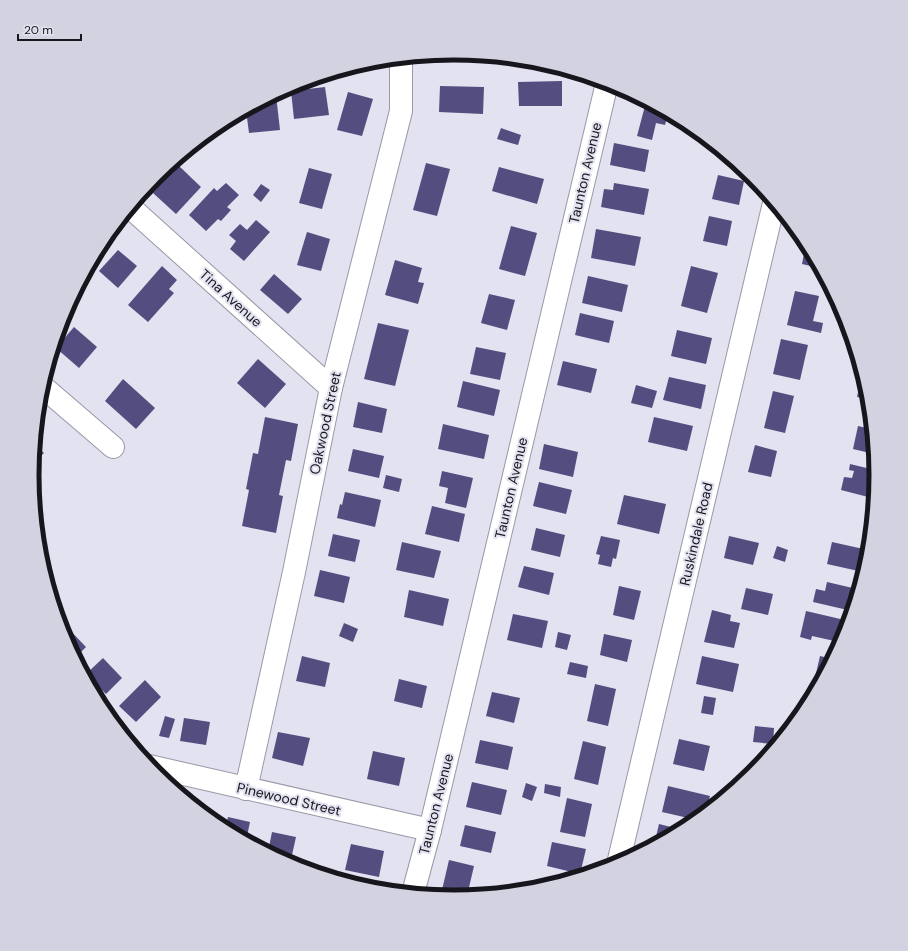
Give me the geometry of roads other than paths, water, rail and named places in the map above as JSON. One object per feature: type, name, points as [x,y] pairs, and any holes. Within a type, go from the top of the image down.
[{"type":"street","name":"Oakwood Street","points":[[246,789],[294,572],[331,388],[401,111],[401,64]]},
{"type":"street","name":"Taunton Avenue","points":[[414,889],[430,830],[605,89]]},
{"type":"street","name":"Ruskindale Road","points":[[620,856],[772,210]]},
{"type":"street","name":"Tina Avenue","points":[[134,212],[331,388]]},
{"type":"street","points":[[48,391],[113,447]]},
{"type":"street","name":"Pinewood Street","points":[[161,769],[430,830]]}]
